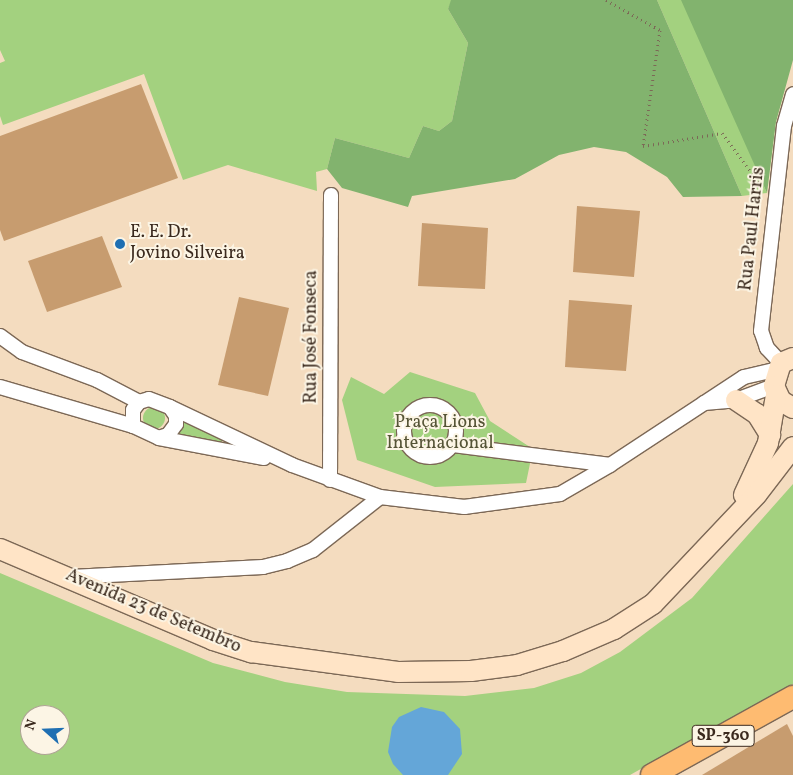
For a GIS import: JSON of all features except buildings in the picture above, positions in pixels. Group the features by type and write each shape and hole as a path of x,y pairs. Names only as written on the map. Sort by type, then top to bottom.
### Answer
{"main road":[{"name":"SP-360","path":"652,775 793,697"}],"street":[{"name":"Rua Paul Harris","path":"780,374 761,331 784,126 793,94"},
{"name":"Rua José Fonseca","path":"330,480 331,195"},
{"path":"0,336 22,352 97,380 139,402"},
{"path":"703,403 736,400 780,374"},
{"path":"133,426 133,410 139,402 149,399 170,407 292,465 330,480 380,497 464,507 500,504 560,494 610,466 744,376 780,374"},
{"path":"780,374 793,408"},
{"path":"735,516 760,464 770,435 780,374"},
{"path":"0,387 133,426 159,438 292,465"},
{"path":"736,400 757,414 770,435"},
{"path":"159,438 168,435 176,424 176,416 170,407"},
{"path":"452,445 610,466"},
{"name":"Avenida 23 de Setembro","path":"0,549 212,640 251,652 398,672 471,672 517,665 563,651 614,629 653,604 757,494 793,447"},
{"path":"68,577 263,568 287,562 312,550 380,497"}],"path":[{"path":"606,0 660,30 643,146 722,133 774,204"}],"green space":[{"path":"0,0 452,0 448,9 468,43 452,121 439,131 423,126 409,158 335,138 327,169 316,172 317,191 228,165 183,180 144,74 3,125 0,116 0,63 5,61 0,50"},
{"path":"451,0 657,0 742,196 683,197 667,177 626,152 594,147 559,155 515,179 412,196 408,207 342,188 327,169 335,138 409,158 423,126 439,131 452,121 468,43 448,9"},
{"path":"657,0 685,0 767,193 742,196"},
{"path":"681,0 793,0 793,60 776,122 767,193"},
{"name":"Praça Lions Internacional","path":"410,372 475,393 490,421 533,449 526,483 435,487 357,460 342,400 351,377 384,394"},
{"path":"150,407 158,407 165,414 165,422 158,429 150,429 143,422 143,414"},
{"path":"183,418 223,439 222,442 177,434"},
{"path":"793,484 793,684 630,775 0,775 0,573 213,663 285,682 347,692 465,696 534,688 581,673 620,652 692,598"}],"water":[{"path":"421,707 444,712 460,729 462,754 448,775 403,775 393,764 388,752 392,727 399,717"}],"place":[{"name":"E. E. Dr. Jovino Silveira","path":"120,244"}]}
